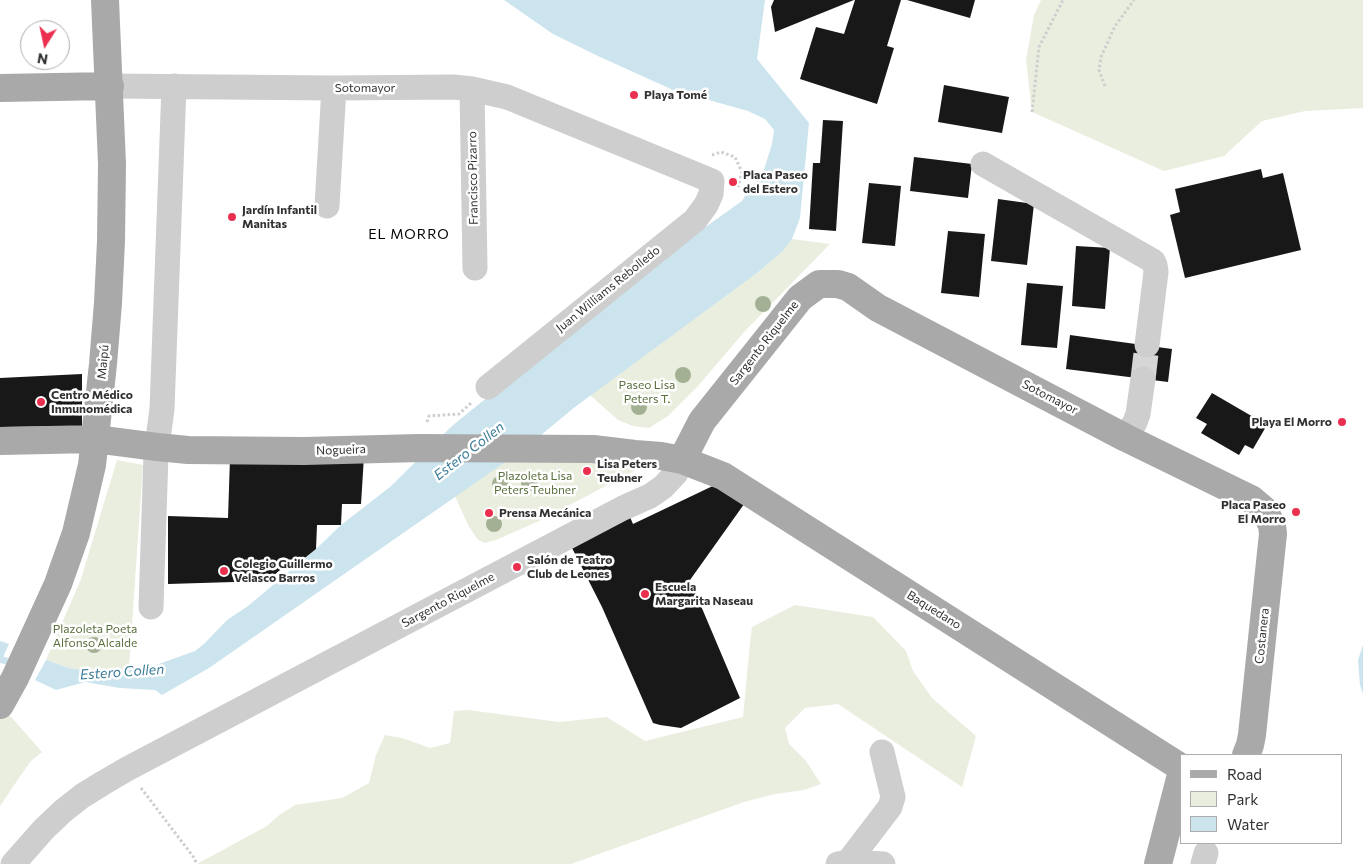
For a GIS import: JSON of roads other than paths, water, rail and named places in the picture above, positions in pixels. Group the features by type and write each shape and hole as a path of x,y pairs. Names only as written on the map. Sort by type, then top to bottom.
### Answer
{"main road":[{"name":"Maipú","path":"0,705 15,678 58,584 76,533 87,490 95,439 108,303 111,241 112,164 105,0"},
{"name":"Sotomayor","path":"0,88 110,86"},
{"name":"Sotomayor","path":"829,283 848,287 878,308 1251,500 1264,510 1268,517"},
{"name":"Sargento Riquelme","path":"682,460 702,421 800,298 819,284 829,283"},
{"name":"Nogueira","path":"0,440 95,439 188,450 304,451 420,448 564,448 593,449 682,460"},
{"name":"Baquedano","path":"682,460 723,476 1180,768"},
{"name":"Costanera","path":"1246,754 1252,735 1272,543 1272,525 1268,517"},
{"path":"1158,864 1180,777"}],"street":[{"name":"Sotomayor","path":"110,86 454,87 472,89 507,97 712,181"},
{"path":"151,607 157,447 162,409 174,86"},
{"path":"327,206 334,88"},
{"name":"Francisco Pizarro","path":"472,89 474,268"},
{"path":"984,164 1153,262 1156,272 1150,318 1138,334 1141,345"},
{"name":"Juan Williams Rebolledo","path":"488,387 695,220 706,205 711,194 712,181"},
{"path":"1116,432 1135,422 1138,414 1137,378"},
{"name":"Sargento Riquelme","path":"13,864 44,829 82,796 127,769 606,517 650,496 663,487 676,472 682,460"},
{"path":"843,863 890,807 893,798 882,752"},
{"path":"843,863 883,864"}],"water":[{"path":"504,0 765,0 757,59 809,123 800,218 792,239 783,251 757,273 575,407 524,449 209,668 162,695 155,690 120,688 85,682 56,690 35,680 46,660 69,668 104,671 156,665 195,651 227,620 248,606 316,549 341,525 390,487 452,426 676,248 742,201 751,187 762,176 772,144 774,130 765,119 748,111 673,90 598,56 553,34"},
{"path":"0,641 9,644 0,664"},
{"path":"1363,645 1363,694 1360,685 1358,660"}],"waterway":[{"name":"Estero Collen","path":"0,659 16,664"}],"tunnel":[{"path":"1143,379 1147,345"}],"place":[{"name":"Playa Tomé","path":"634,95"},
{"name":"Placa Paseo del Estero","path":"733,182"},
{"name":"Jardín Infantil Manitas","path":"232,217"},
{"name":"Centro Médico Inmunomédica","path":"41,402"},
{"name":"Playa El Morro","path":"1342,422"},
{"name":"Lisa Peters Teubner","path":"587,471"},
{"name":"Placa Paseo El Morro","path":"1296,512"},
{"name":"Prensa Mecánica","path":"489,513"},
{"name":"Salón de Teatro Club de Leones","path":"517,567"},
{"name":"Colegio Guillermo Velasco Barros","path":"224,571"},
{"name":"Escuela Margarita Naseau","path":"645,594"}],"district":[{"name":"EL MORRO","path":"409,234"}],"park label":[{"name":"Paseo Lisa Peters T.","path":"647,392"},
{"name":"Plazoleta Lisa Peters Teubner","path":"535,483"},
{"name":"Plazoleta Poeta Alfonso Alcalde","path":"95,636"}]}
